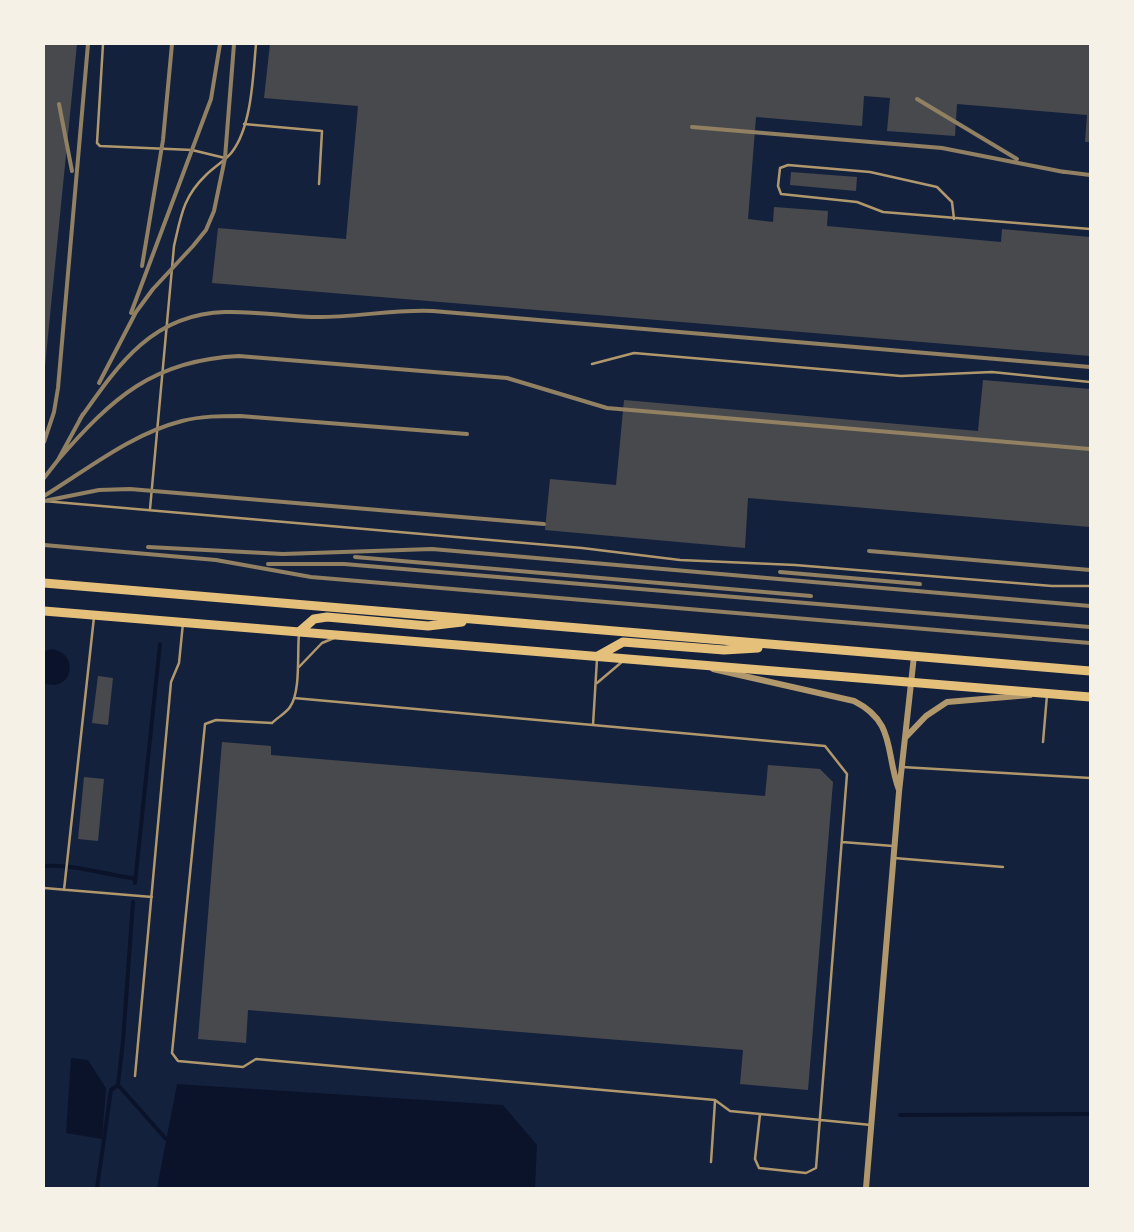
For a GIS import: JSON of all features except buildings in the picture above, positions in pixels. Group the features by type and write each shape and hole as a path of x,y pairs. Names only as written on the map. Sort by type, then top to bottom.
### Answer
{"main road":[{"path":"44,583 1090,671"},
{"path":"44,611 1090,697"},
{"path":"300,632 314,619 327,617 428,626 482,620"},
{"path":"598,656 623,642 724,650 786,646"}],"street":[{"path":"866,1188 899,792 914,656"},
{"path":"690,664 854,701 869,708 880,722 888,737 893,775 899,792"},
{"path":"905,738 926,716 948,702 1047,694"}],"lane":[{"path":"103,44 97,143 100,146 192,150 225,158"},
{"path":"150,510 174,246 183,206 191,190 232,152 244,124 250,100 256,44"},
{"path":"244,124 322,131 319,184"},
{"path":"954,218 952,202 937,187 870,172 788,165 780,168 778,186 781,194 857,202 883,212 954,218 1090,229"},
{"path":"592,364 634,353 901,376 992,372 1090,382"},
{"path":"44,501 582,548 680,560 795,565 1052,586 1090,586"},
{"path":"64,890 94,615"},
{"path":"135,1076 171,682 179,662 183,622"},
{"path":"300,632 296,656 300,667"},
{"path":"340,636 322,643 300,667 290,707 272,723 216,720 205,724 172,1053 178,1061 244,1067 256,1059 715,1100 730,1111 872,1125"},
{"path":"593,725 598,683 598,656"},
{"path":"598,683 625,659"},
{"path":"1043,742 1047,694"},
{"path":"293,698 826,746 848,774 816,1168 806,1173 759,1168 756,1159 760,1114"},
{"path":"902,767 1090,778"},
{"path":"842,842 895,847"},
{"path":"894,858 1003,867"},
{"path":"44,888 152,897"},
{"path":"711,1162 715,1100"}],"water":[{"path":"53,649 62,653 70,666 66,679 53,685 44,683 44,651"},
{"path":"71,1058 88,1060 106,1088 102,1139 66,1133"},
{"path":"177,1084 503,1105 537,1145 535,1188 157,1188"}],"waterway":[{"path":"135,883 160,644"},
{"path":"44,866 77,868 135,880"},
{"path":"133,902 118,1085 166,1139"},
{"path":"97,1188 111,1090 118,1085"},
{"path":"900,1115 1090,1114"}],"railway":[{"path":"44,442 54,412 58,388 88,44"},
{"path":"142,266 163,140 172,44"},
{"path":"131,313 211,99 220,44"},
{"path":"99,383 136,312 153,289 206,230 214,211 225,158 234,44"},
{"path":"917,99 1017,159"},
{"path":"59,104 72,171"},
{"path":"692,127 942,148 1064,172"},
{"path":"1058,171 1090,175"},
{"path":"80,419 123,362 157,332 177,322 199,315 225,312 327,317 403,311 433,311 1090,367"},
{"path":"58,460 97,418 136,386 158,374 182,365 209,359 239,356 507,378 607,408 1090,449"},
{"path":"44,478 58,460 83,414"},
{"path":"44,496 145,434 196,418 240,416 467,434"},
{"path":"44,501 99,490 130,489 544,524"},
{"path":"44,545 216,560 311,577 1090,643"},
{"path":"148,547 283,554 432,549 1090,606"},
{"path":"869,551 1090,570"},
{"path":"355,557 811,596"},
{"path":"268,564 344,564 1090,627"},
{"path":"780,572 920,584"}]}
